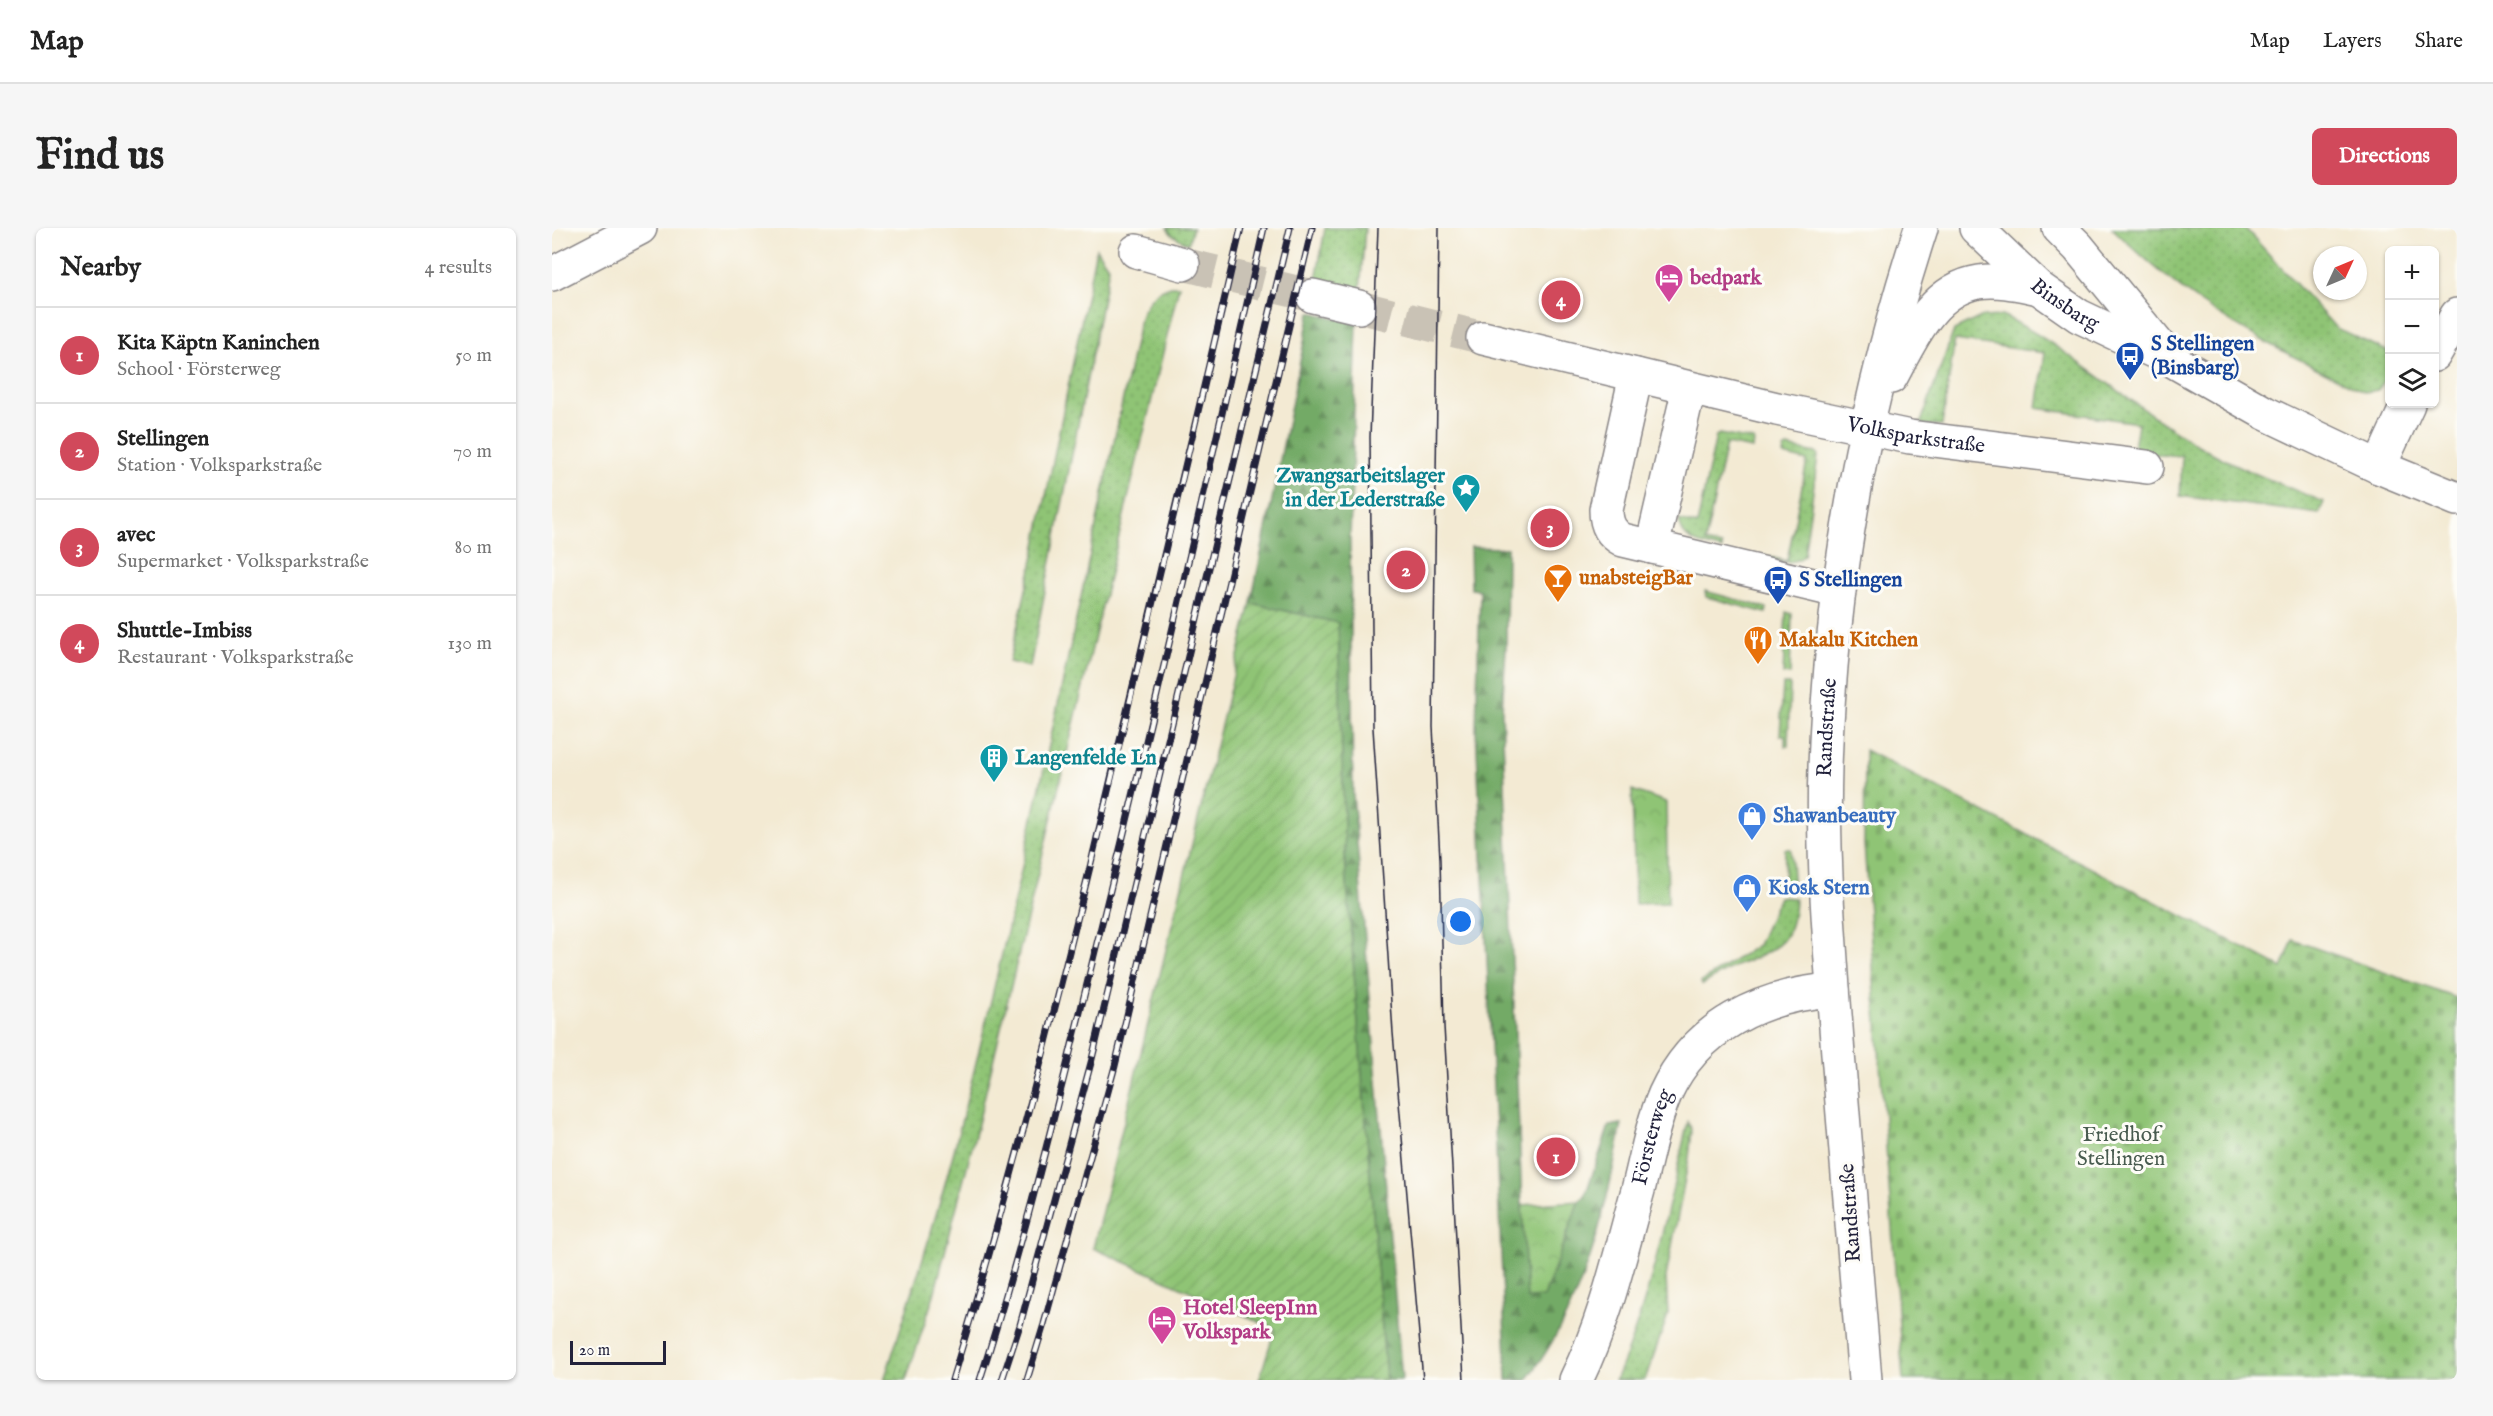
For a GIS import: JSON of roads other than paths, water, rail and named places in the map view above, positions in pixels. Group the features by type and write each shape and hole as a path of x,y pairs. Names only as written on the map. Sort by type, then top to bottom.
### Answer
{"main road":[{"path":"552,274 639,228"},
{"name":"Randstraße","path":"1865,1380 1833,990 1824,838 1825,766 1838,591 1866,426 1892,323 1921,228"},
{"name":"Binsbarg","path":"1976,228 2038,288 2079,316 2170,359 2265,413 2379,466"},
{"name":"Binsbarg","path":"2059,228 2078,247 2170,359"},
{"path":"1136,251 1183,264"},
{"path":"1866,426 1911,339 1934,307 1948,294 1979,282 1997,282 2038,288"},
{"path":"1313,296 1359,307"},
{"path":"2435,354 2457,315"},
{"name":"Volksparkstraße","path":"1483,338 1777,409 1866,426 1910,438 2147,467"},
{"path":"1636,375 1606,517 1610,528 1618,537 1838,591"},
{"path":"1652,547 1689,388"},
{"path":"2406,408 2379,466 2457,499"},
{"name":"Försterweg","path":"1576,1380 1604,1315 1664,1097 1683,1063 1701,1042 1740,1014 1792,994 1833,990"}],"tunnel":[{"path":"1183,264 1313,296"},
{"path":"1359,307 1483,338"}],"tram line":[{"path":"1378,228 1370,437 1373,728 1393,1033 1423,1380"},
{"path":"1439,228 1433,727 1440,859 1444,1026 1464,1380"}],"railway":[{"path":"952,1380 1025,1125 1058,996 1241,228"},
{"path":"980,1380 1029,1213 1122,843 1264,228"},
{"path":"1002,1380 1020,1325 1092,1059 1290,228"},
{"path":"1027,1380 1115,1066 1312,228"}],"place":[{"name":"Shuttle-Imbiss","path":"1561,300"},
{"name":"bedpark","path":"1669,304"},
{"name":"S Stellingen (Binsbarg)","path":"2130,382"},
{"name":"Zwangsarbeitslager in der Lederstraße","path":"1466,514"},
{"name":"avec","path":"1550,528"},
{"name":"Stellingen","path":"1406,570"},
{"name":"unabsteigBar","path":"1558,604"},
{"name":"S Stellingen","path":"1778,606"},
{"name":"Makalu Kitchen","path":"1758,666"},
{"name":"Langenfelde Ln","path":"994,784"},
{"name":"Shawanbeauty","path":"1752,842"},
{"name":"Kiosk Stern","path":"1747,914"},
{"name":"Kita Käptn Kaninchen","path":"1556,1157"},
{"name":"Hotel SleepInn Volkspark","path":"1162,1346"}],"park label":[{"name":"Friedhof Stellingen","path":"2121,1147"}]}
